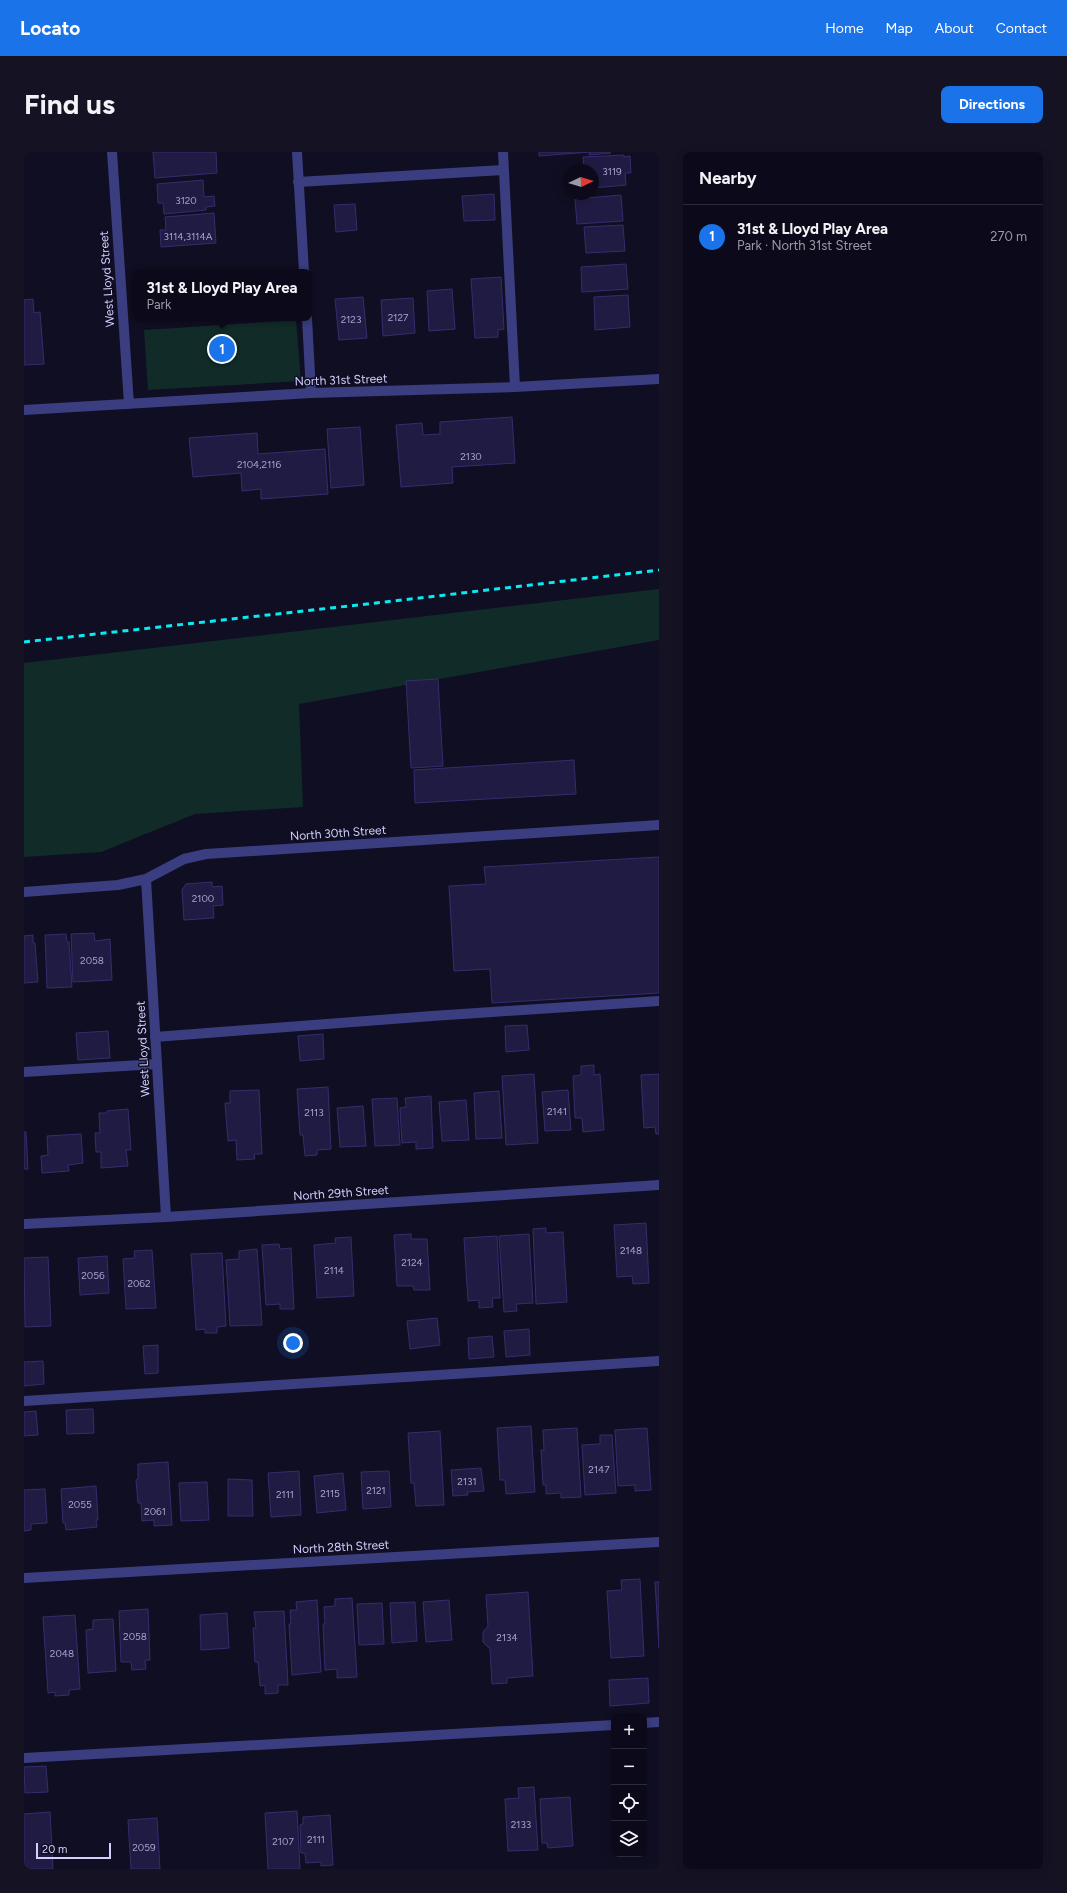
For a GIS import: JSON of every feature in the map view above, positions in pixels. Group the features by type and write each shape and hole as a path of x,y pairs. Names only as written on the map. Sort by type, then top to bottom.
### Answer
{"street":[{"name":"West Lloyd Street","path":"112,152 129,404"},
{"path":"297,152 304,269"},
{"path":"503,152 515,387"},
{"path":"298,182 504,170"},
{"path":"307,321 312,393"},
{"name":"North 31st Street","path":"24,410 312,393 515,387 659,379"},
{"name":"North 30th Street","path":"24,892 118,885 146,879 184,859 206,854 659,825"},
{"name":"West Lloyd Street","path":"146,879 166,1217"},
{"path":"155,1037 432,1016 659,1001"},
{"path":"24,1072 157,1064"},
{"name":"North 29th Street","path":"24,1224 166,1217 659,1185"},
{"path":"24,1401 659,1361"},
{"name":"North 28th Street","path":"24,1578 659,1542"},
{"path":"647,1723 659,1722"},
{"path":"24,1758 611,1725"}],"green space":[{"path":"296,321 301,381 148,390 144,330"},
{"path":"659,589 659,640 299,704 303,807 195,814 101,852 24,857 24,663"}],"building":[{"path":"153,152 216,152 217,173 155,178"},
{"path":"539,152 590,152 539,156"},
{"path":"590,152 610,152 611,153 589,155"},
{"path":"630,156 631,173 625,173 626,185 599,187 599,164 584,164 583,157"},
{"path":"203,180 204,197 214,196 215,206 206,207 206,210 164,214 163,203 158,203 157,184"},
{"path":"494,194 495,220 464,221 462,196"},
{"path":"621,195 623,221 577,224 575,200 599,200 599,197"},
{"path":"355,204 357,230 336,232 334,205"},
{"path":"214,213 216,243 161,247 160,230 166,230 165,217"},
{"path":"623,225 625,251 586,253 584,227"},
{"path":"626,264 628,289 582,292 581,267"},
{"path":"501,277 504,329 498,330 498,337 475,338 471,279"},
{"path":"452,289 455,329 429,331 427,291"},
{"path":"628,295 630,327 595,330 594,297"},
{"path":"363,297 367,338 339,340 335,299"},
{"path":"413,298 415,333 383,336 381,300"},
{"path":"33,299 34,313 40,312 44,364 24,365 24,300"},
{"path":"512,417 515,463 452,467 453,483 401,487 396,425 422,423 423,435 440,434 440,422"},
{"path":"360,427 364,485 331,488 327,429"},
{"path":"257,433 258,454 325,449 328,494 261,499 261,489 242,491 241,473 193,477 189,438"},
{"path":"438,679 443,766 411,768 406,681"},
{"path":"574,760 576,794 415,803 414,770"},
{"path":"659,857 659,993 492,1003 490,969 454,971 449,886 486,884 484,867"},
{"path":"212,882 212,887 222,886 223,905 213,906 214,918 184,920 182,890 186,884"},
{"path":"94,933 95,941 110,939 112,980 73,982 71,934"},
{"path":"66,934 67,942 69,942 72,987 47,988 45,935"},
{"path":"33,935 38,982 24,983 24,936"},
{"path":"527,1025 529,1050 506,1052 505,1026"},
{"path":"108,1031 110,1058 78,1060 76,1033"},
{"path":"323,1034 324,1059 300,1061 298,1036"},
{"path":"594,1065 594,1075 600,1074 604,1130 583,1132 582,1118 575,1118 573,1076 581,1075 581,1066"},
{"path":"534,1074 538,1143 506,1145 502,1076"},
{"path":"659,1074 659,1134 656,1134 655,1127 644,1128 641,1075"},
{"path":"328,1087 331,1149 317,1150 317,1155 305,1156 303,1135 300,1135 297,1089"},
{"path":"259,1090 262,1154 254,1154 255,1159 237,1160 236,1140 228,1141 225,1103 230,1103 230,1091"},
{"path":"568,1090 571,1130 545,1131 542,1092"},
{"path":"499,1091 502,1138 476,1139 474,1093"},
{"path":"431,1096 433,1148 416,1149 416,1142 402,1143 400,1108 406,1107 405,1098"},
{"path":"397,1098 400,1145 375,1146 372,1099"},
{"path":"466,1100 469,1140 442,1141 439,1102"},
{"path":"363,1106 366,1146 340,1147 337,1108"},
{"path":"128,1109 131,1150 126,1150 128,1166 101,1168 101,1152 96,1152 95,1133 100,1133 99,1113"},
{"path":"24,1132 26,1132 28,1169 24,1169"},
{"path":"81,1134 83,1163 68,1165 69,1171 42,1173 41,1156 48,1155 47,1136"},
{"path":"646,1223 649,1283 633,1284 632,1276 617,1277 614,1225"},
{"path":"546,1228 546,1233 563,1232 567,1302 536,1304 533,1229"},
{"path":"411,1234 411,1239 427,1239 430,1290 414,1290 413,1286 397,1286 394,1235"},
{"path":"529,1234 533,1303 516,1304 517,1311 504,1312 499,1236"},
{"path":"497,1236 500,1298 492,1298 493,1307 479,1308 479,1300 468,1301 464,1238"},
{"path":"351,1237 354,1296 317,1298 314,1245 336,1243 335,1238"},
{"path":"279,1244 280,1249 291,1248 294,1309 280,1309 280,1304 266,1305 262,1245"},
{"path":"257,1249 262,1325 230,1326 226,1260 239,1259 239,1251"},
{"path":"152,1250 156,1308 126,1309 123,1259 135,1258 134,1251"},
{"path":"222,1253 226,1326 217,1327 217,1333 205,1333 205,1329 196,1330 191,1254"},
{"path":"107,1256 109,1293 80,1295 78,1258"},
{"path":"48,1257 51,1326 25,1327 24,1258"},
{"path":"437,1318 440,1345 410,1349 407,1321"},
{"path":"529,1329 530,1355 506,1357 504,1331"},
{"path":"492,1336 494,1357 469,1359 468,1338"},
{"path":"158,1345 158,1373 145,1374 143,1346"},
{"path":"43,1361 44,1384 24,1386 24,1362"},
{"path":"93,1409 94,1433 67,1434 66,1410"},
{"path":"36,1411 38,1435 24,1436 24,1412"},
{"path":"531,1426 535,1492 506,1494 505,1480 500,1480 497,1428"},
{"path":"577,1428 581,1497 561,1498 561,1493 546,1494 546,1485 543,1485 541,1450 544,1450 543,1430"},
{"path":"647,1428 651,1490 635,1491 635,1485 618,1486 615,1430"},
{"path":"440,1431 444,1505 416,1506 414,1483 411,1483 408,1433"},
{"path":"600,1435 612,1435 616,1493 585,1495 582,1445 600,1444"},
{"path":"168,1462 172,1525 154,1526 154,1520 142,1521 141,1503 138,1503 136,1480 138,1479 138,1464"},
{"path":"481,1468 484,1491 467,1492 468,1495 453,1496 451,1470"},
{"path":"299,1471 301,1515 271,1517 268,1473"},
{"path":"389,1471 391,1507 363,1509 361,1472"},
{"path":"343,1473 346,1510 317,1513 314,1476"},
{"path":"228,1479 252,1480 253,1516 228,1516"},
{"path":"207,1482 209,1520 181,1521 179,1483"},
{"path":"96,1486 97,1527 66,1530 65,1523 63,1523 61,1489"},
{"path":"45,1489 47,1523 31,1524 31,1530 24,1531 24,1490"},
{"path":"640,1579 644,1656 611,1658 607,1591 622,1590 621,1580"},
{"path":"655,1582 659,1582 659,1648"},
{"path":"528,1592 533,1676 507,1678 507,1683 492,1684 490,1649 483,1642 483,1632 488,1626 486,1595"},
{"path":"352,1598 357,1677 337,1678 337,1669 325,1670 323,1624 325,1624 324,1607 335,1606 335,1599"},
{"path":"317,1600 321,1672 292,1675 289,1624 291,1624 290,1610 297,1610 296,1602"},
{"path":"449,1600 452,1640 426,1642 423,1602"},
{"path":"415,1602 417,1641 392,1643 390,1603"},
{"path":"382,1603 384,1644 359,1645 357,1604"},
{"path":"148,1609 150,1660 145,1660 146,1669 132,1670 131,1662 121,1662 119,1611"},
{"path":"284,1611 288,1685 278,1685 278,1693 265,1694 265,1685 260,1686 258,1662 255,1662 253,1628 256,1628 254,1612"},
{"path":"227,1613 229,1648 201,1650 200,1615"},
{"path":"75,1615 80,1689 69,1690 69,1695 55,1696 55,1692 48,1693 43,1617"},
{"path":"113,1619 116,1671 88,1673 86,1630 93,1629 93,1620"},
{"path":"648,1678 649,1703 610,1706 609,1680"},
{"path":"46,1766 48,1792 25,1793 24,1767"},
{"path":"534,1787 538,1850 508,1851 505,1799 519,1798 518,1788"},
{"path":"570,1797 573,1846 548,1848 547,1843 542,1843 540,1799"},
{"path":"297,1811 300,1869 268,1869 265,1813"},
{"path":"50,1812 53,1869 26,1869 26,1865 24,1865 24,1814"},
{"path":"330,1815 333,1865 321,1866 321,1862 306,1863 305,1853 301,1853 300,1825 303,1824 303,1817"},
{"path":"157,1818 160,1869 131,1869 128,1820"}],"railway":[{"path":"24,642 659,570"}],"place":[{"name":"31st & Lloyd Play Area","path":"222,349"}]}
